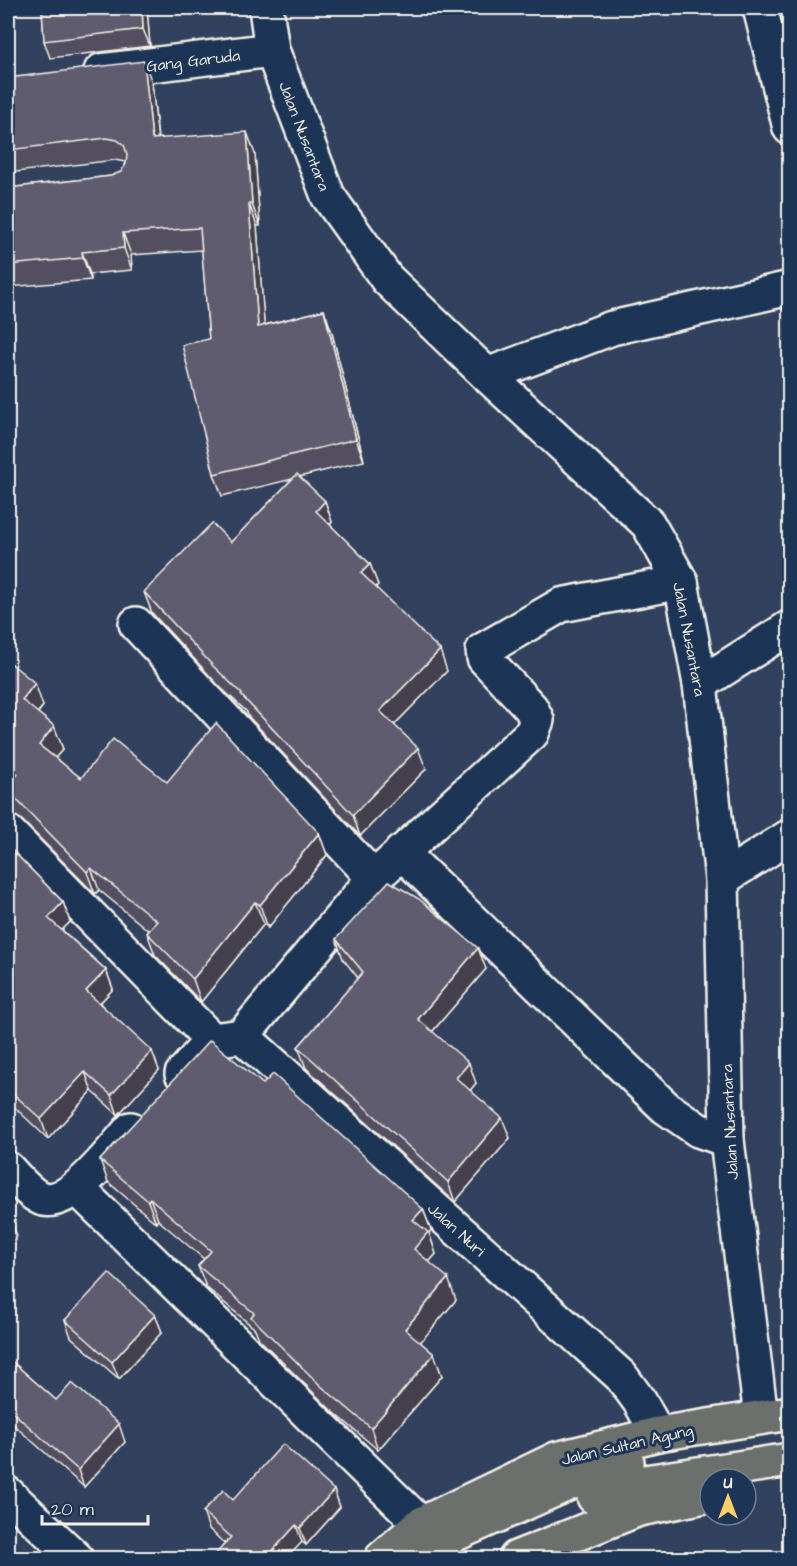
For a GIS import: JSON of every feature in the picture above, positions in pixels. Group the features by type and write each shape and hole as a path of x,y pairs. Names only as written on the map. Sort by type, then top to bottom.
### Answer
{"main road":[{"name":"Jalan Sultan Agung","path":"382,1558 422,1524 556,1459 658,1434 780,1420"},
{"path":"410,1558 440,1541 597,1471 780,1420"},
{"path":"456,1558 603,1493 638,1483 789,1460"},
{"path":"758,1485 789,1479"},
{"path":"516,1558 639,1509 698,1497"}],"street":[{"name":"Jalan Nusantara","path":"267,8 272,50 328,196 387,279 648,524 681,582 700,684 722,879 727,1140 780,1420"},
{"path":"760,8 789,128"},
{"name":"Gang Garuda","path":"76,74 272,50"},
{"path":"487,375 612,328 789,288"},
{"path":"8,1169 21,1183 42,1199 57,1199 77,1188 157,1101 227,1038 374,878 532,733 537,720 531,708 484,658 483,650 561,605 681,582"},
{"path":"136,624 374,878"},
{"path":"700,684 789,627"},
{"name":"Jalan Nuri","path":"8,832 227,1038 621,1376 640,1402 658,1434"},
{"path":"722,879 789,836"},
{"path":"401,852 665,1107 698,1130 727,1140"},
{"path":"77,1188 422,1524"},
{"path":"8,1494 76,1558"}],"building":[{"path":"42,8 142,8 143,29 44,41"},
{"path":"144,61 152,139 247,132 252,204 249,204 258,327 324,310 356,439 214,474 182,345 209,339 200,228 123,233 124,248 82,252 83,258 8,265 8,188 111,176 121,172 126,164 127,154 124,145 117,140 107,138 8,150 8,78"},
{"path":"297,474 325,501 316,511 370,564 361,573 440,650 380,711 418,748 353,815 144,592 212,523 231,542"},
{"path":"8,661 35,683 22,700 54,726 39,745 81,778 113,739 167,782 216,723 319,833 260,905 255,902 193,979 147,933 157,921 91,868 87,872 13,796 8,794 8,786 18,774 8,766"},
{"path":"8,846 63,902 48,918 106,970 86,991 152,1051 111,1095 85,1072 41,1119 8,1089"},
{"path":"389,881 419,899 478,948 418,1019 469,1063 456,1078 502,1118 448,1182 298,1047 363,972 336,939"},
{"path":"210,1040 263,1084 273,1074 423,1209 413,1220 428,1232 414,1249 448,1278 405,1329 434,1354 371,1428 321,1386 251,1317 254,1313 198,1266 211,1251 150,1198 148,1201 100,1160"},
{"path":"109,1273 155,1315 112,1362 65,1320"},
{"path":"8,1358 56,1400 72,1383 119,1424 78,1470 8,1408"},
{"path":"283,1444 334,1490 300,1528 296,1525 266,1558 212,1558 231,1537 203,1512 223,1490 233,1500"}]}
